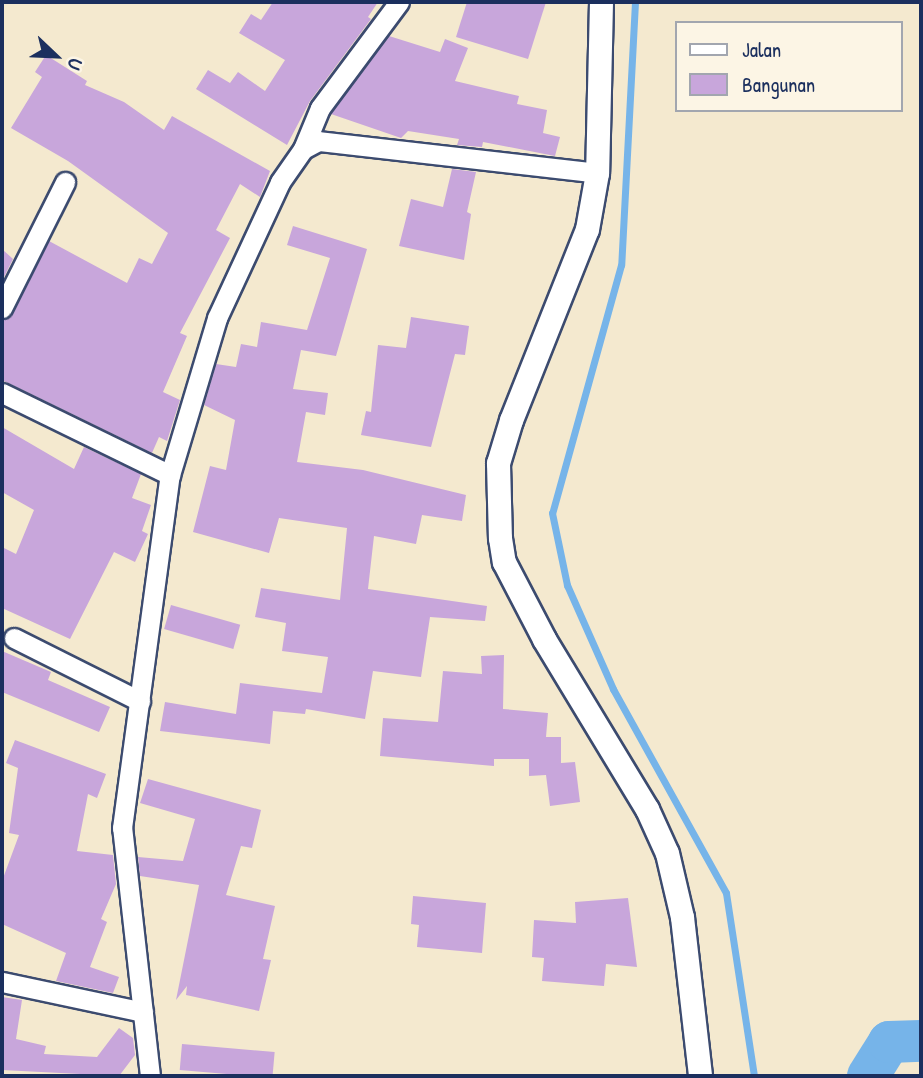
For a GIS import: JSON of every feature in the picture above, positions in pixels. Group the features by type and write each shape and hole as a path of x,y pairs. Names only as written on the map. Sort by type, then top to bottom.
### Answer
{"street":[{"path":"150,1076 122,828 170,475 217,318 280,182 303,149 320,108 400,2"},
{"path":"601,2 597,173 576,264 511,420 498,463 500,538 504,562 544,639 647,808 667,853 682,918 701,1076"},
{"path":"303,149 318,141 597,173"},
{"path":"2,308 65,182"},
{"path":"2,393 170,475"},
{"path":"14,638 140,701"},
{"path":"2,982 143,1012"}],"building":[{"path":"273,2 378,2 368,17 371,19 310,101 287,145 196,89 208,70 230,83 238,72 265,91 285,60 239,33 251,14 261,20"},
{"path":"467,2 546,2 528,59 456,37"},
{"path":"389,36 440,52 445,39 468,48 455,81 519,96 517,104 547,110 543,133 560,137 555,156 483,142 482,147 457,145 459,139 408,131 401,138 331,114"},
{"path":"46,55 87,81 85,85 124,102 164,130 172,116 270,171 260,197 240,184 216,230 230,238 180,333 187,336 163,392 180,400 167,441 159,437 152,453 2,380 2,320 13,313 49,241 127,283 139,258 152,264 168,233 68,161 11,128 42,77 35,72"},
{"path":"452,169 476,172 467,212 471,214 464,260 399,246 411,199 443,207"},
{"path":"293,226 367,249 336,356 301,350 293,389 328,393 325,415 306,412 297,462 363,470 466,495 462,521 422,515 416,544 374,536 368,589 487,606 485,621 430,617 421,677 373,671 365,719 306,709 305,714 273,711 270,744 160,731 165,702 236,714 240,683 322,693 328,657 282,651 286,623 255,617 261,588 340,600 347,528 279,518 269,553 193,532 210,466 226,470 235,420 204,405 216,364 236,367 241,344 257,347 261,322 307,330 330,258 287,245"},
{"path":"2,249 13,259 2,281"},
{"path":"411,317 469,326 465,355 455,354 431,447 361,435 366,411 371,412 378,345 406,348"},
{"path":"2,427 74,469 84,447 141,474 132,498 151,505 142,531 148,534 135,562 114,552 70,639 2,608 2,547 16,554 34,510 2,492"},
{"path":"171,605 240,625 233,649 164,629"},
{"path":"2,651 51,672 48,680 110,707 99,732 2,692"},
{"path":"504,655 503,709 548,713 546,737 561,737 561,763 575,762 580,802 550,806 546,775 529,776 529,759 494,759 494,766 380,756 383,718 438,722 443,671 482,674 481,656"},
{"path":"15,740 106,774 97,798 88,794 77,851 113,855 116,884 101,919 107,922 90,967 119,977 113,993 56,981 66,953 2,924 2,881 19,835 9,833 18,768 6,763"},
{"path":"148,779 261,810 252,848 241,846 226,895 275,906 263,959 271,960 259,1011 186,995 187,986 176,1000 199,885 140,876 138,857 183,861 195,819 140,803"},
{"path":"413,896 486,903 482,953 417,947 419,925 411,924"},
{"path":"628,898 637,967 606,964 604,986 542,981 544,958 532,957 534,920 576,923 575,902"},
{"path":"2,997 22,1000 16,1039 46,1046 44,1054 97,1057 119,1028 133,1038 135,1055 119,1076 2,1070"},
{"path":"182,1044 275,1052 273,1076 180,1070"}],"waterway":[{"path":"635,2 621,265 552,513 567,585 613,689 726,893 754,1076"},
{"path":"868,1076 889,1042 921,1041"}]}
